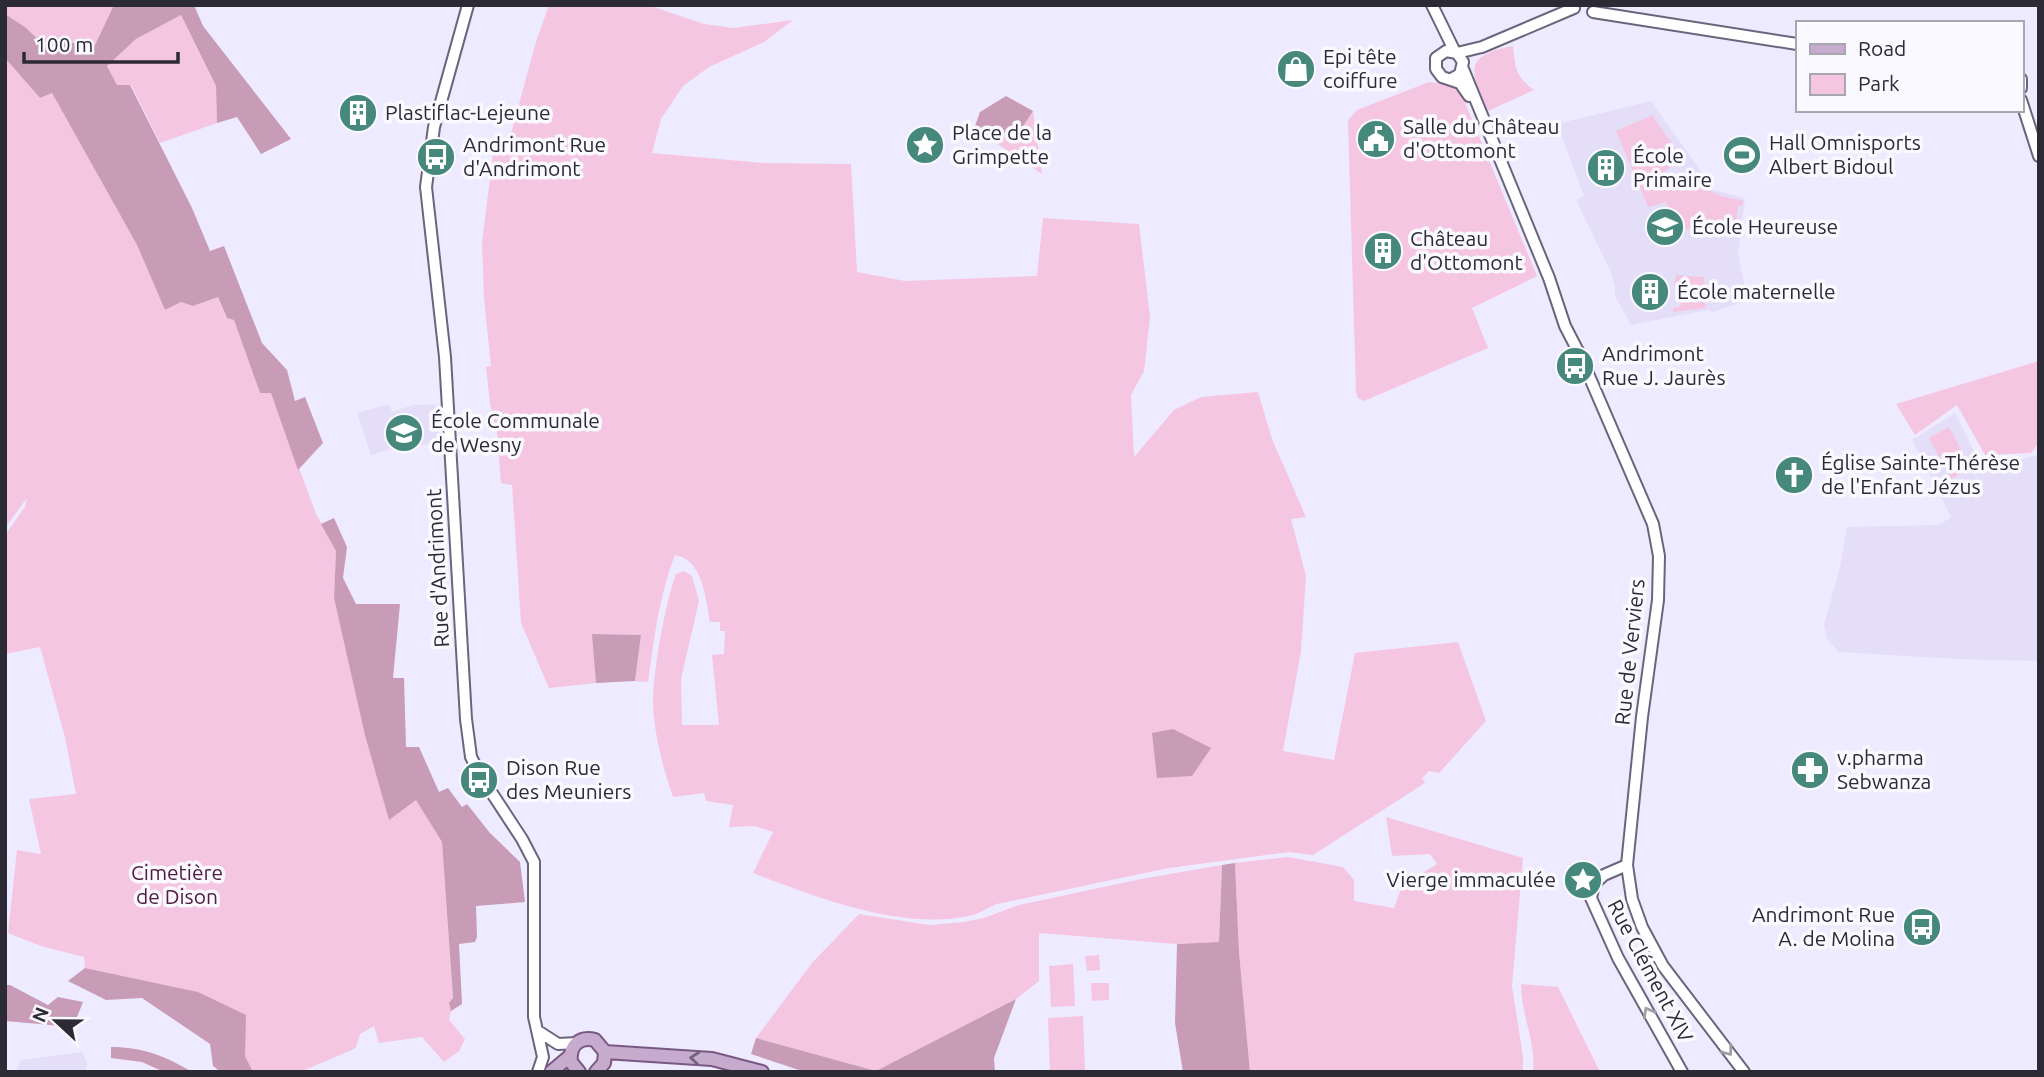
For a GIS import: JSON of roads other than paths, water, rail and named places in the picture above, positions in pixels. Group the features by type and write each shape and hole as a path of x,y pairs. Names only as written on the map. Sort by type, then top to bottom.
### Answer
{"main road":[{"path":"551,1072 570,1056 577,1042 586,1039 596,1040 605,1052 604,1063 596,1072"},
{"path":"605,1052 712,1059 762,1072"},
{"path":"570,1056 578,1072"}],"street":[{"name":"Rue d'Andrimont","path":"468,5 434,127 426,187 445,357 466,719 471,757 534,862 534,1017 543,1057 538,1072"},
{"path":"1477,49 1456,77 1442,77 1436,69 1436,58 1442,52 1477,49 1573,7 1576,12 1585,16 1595,9 1796,44"},
{"path":"1434,10 1461,57 1463,68"},
{"path":"1434,10 1442,52"},
{"name":"Rue de Verviers","path":"1463,68 1549,278 1565,326 1653,524 1658,556 1658,600 1642,717 1627,865 1632,900 1642,927 1663,966 1744,1072"},
{"name":"Rue de Verviers","path":"1451,79 1460,83 1479,110"},
{"path":"2023,106 2039,156"},
{"name":"Rue Clément XIV","path":"1627,865 1604,875 1594,884 1591,898 1618,958 1682,1072"},
{"path":"538,1031 558,1044 577,1042"}],"place":[{"name":"Epi tête coiffure","path":"1296,69"},
{"name":"Plastiflac-Lejeune","path":"358,113"},
{"name":"Salle du Château d'Ottomont","path":"1376,139"},
{"name":"Place de la Grimpette","path":"925,145"},
{"name":"Hall Omnisports Albert Bidoul","path":"1742,155"},
{"name":"Andrimont Rue d'Andrimont","path":"436,157"},
{"name":"École Primaire","path":"1606,168"},
{"name":"École Heureuse","path":"1665,227"},
{"name":"Château d'Ottomont","path":"1383,251"},
{"name":"École maternelle","path":"1650,292"},
{"name":"Andrimont Rue J. Jaurès","path":"1575,366"},
{"name":"École Communale de Wesny","path":"404,433"},
{"name":"Église Sainte-Thérèse de l'Enfant Jézus","path":"1794,475"},
{"name":"v.pharma Sebwanza","path":"1810,770"},
{"name":"Dison Rue des Meuniers","path":"479,780"},
{"name":"Vierge immaculée","path":"1583,880"},
{"name":"Andrimont Rue A. de Molina","path":"1922,927"}],"park label":[{"name":"Cimetière de Dison","path":"177,885"}]}
